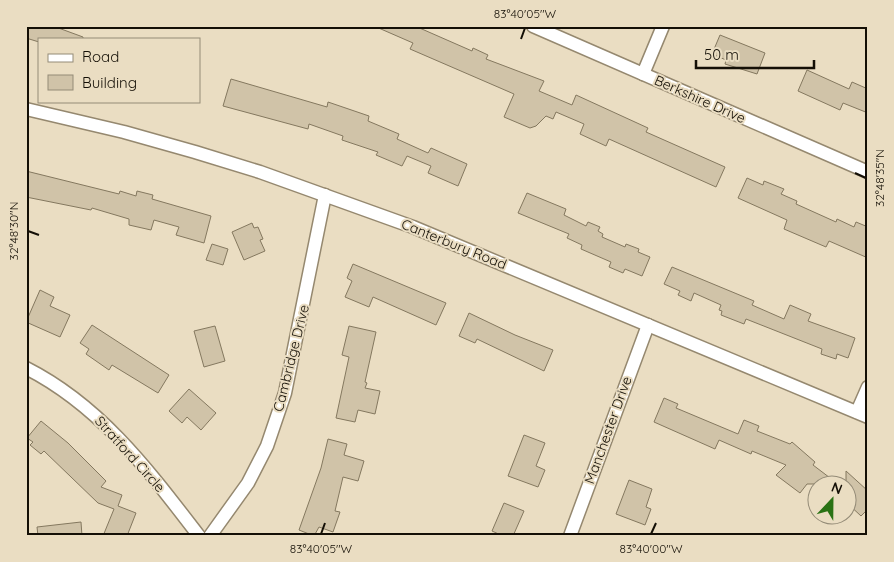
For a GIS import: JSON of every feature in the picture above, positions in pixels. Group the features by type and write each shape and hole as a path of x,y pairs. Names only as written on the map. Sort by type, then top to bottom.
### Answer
{"street":[{"name":"Berkshire Drive","path":"533,26 868,172"},
{"path":"643,74 663,26"},
{"name":"Canterbury Road","path":"26,109 124,132 195,152 326,195 413,227 862,415"},
{"name":"Cambridge Drive","path":"210,536 248,483 267,446 285,393 326,195"},
{"name":"Manchester Drive","path":"570,536 648,325"},
{"name":"Stratford Circle","path":"26,368 52,381 110,428 143,465 199,536"},
{"path":"862,415 868,387"}],"building":[{"path":"26,26 53,26 83,37 38,38 38,42 26,38"},
{"path":"374,26 415,26 472,51 473,48 488,55 486,59 544,81 539,91 572,105 576,95 648,128 646,132 725,167 716,187 609,139 606,146 580,134 584,124 556,112 553,119 546,116 536,126 530,128 504,117 514,94 410,49 413,43"},
{"path":"720,35 765,53 757,74 725,64 726,60 712,54"},
{"path":"807,70 849,89 852,82 868,89 868,113 843,103 840,110 798,91"},
{"path":"231,79 327,107 328,102 369,116 368,121 399,134 397,139 428,153 431,148 467,164 458,186 428,173 431,166 407,156 402,166 376,155 378,152 342,140 343,136 309,124 308,129 223,106"},
{"path":"26,171 119,194 120,191 136,196 137,191 153,195 152,199 211,216 204,243 176,235 179,227 154,220 151,230 129,225 129,219 92,208 91,210 26,197"},
{"path":"747,178 763,185 764,181 784,189 781,194 797,201 796,204 836,222 837,219 854,227 856,222 868,227 868,258 829,241 826,247 784,229 787,220 738,198"},
{"path":"527,193 566,209 564,215 586,226 588,222 600,227 598,231 603,234 602,237 625,247 626,244 639,249 638,252 650,257 642,276 625,269 623,273 609,267 611,262 581,249 582,245 567,238 569,234 518,213"},
{"path":"252,223 254,228 258,227 263,239 260,240 265,251 244,260 232,232"},
{"path":"212,244 228,249 223,265 206,260"},
{"path":"353,264 446,303 436,325 373,297 369,307 345,297 352,281 347,278"},
{"path":"672,267 754,301 752,305 784,319 790,305 811,314 808,321 855,338 848,358 837,354 836,359 821,354 822,349 746,319 744,324 721,315 722,311 719,310 721,305 694,293 691,301 678,295 680,291 664,284"},
{"path":"40,290 54,297 50,306 70,315 60,337 26,322"},
{"path":"469,313 515,335 553,350 544,371 477,339 475,343 459,336"},
{"path":"92,325 169,375 158,393 112,365 109,370 86,354 89,349 80,343"},
{"path":"215,326 225,361 204,367 194,331"},
{"path":"349,326 376,332 365,388 380,391 375,414 358,410 355,422 336,418 349,357 342,355"},
{"path":"189,389 216,413 201,430 187,417 182,423 169,411"},
{"path":"664,398 678,404 676,408 738,434 744,420 759,426 757,431 790,444 792,442 815,462 813,465 825,474 806,474 806,485 800,493 776,475 786,465 752,451 751,454 719,440 715,449 654,422"},
{"path":"41,421 68,443 106,481 101,487 122,495 118,506 136,513 127,536 103,536 114,509 98,503 44,451 41,454 30,445 33,442 27,438"},
{"path":"524,435 545,443 536,466 545,470 538,487 508,476"},
{"path":"328,439 347,444 344,455 364,461 358,481 343,477 335,511 340,512 333,532 319,527 314,536 299,530 321,468"},
{"path":"629,480 652,489 646,507 651,509 645,525 616,514"},
{"path":"856,480 868,491 868,509 861,516 856,511"},
{"path":"504,503 524,511 513,536 503,536 492,531"},
{"path":"81,522 82,536 38,536 37,527"}]}
